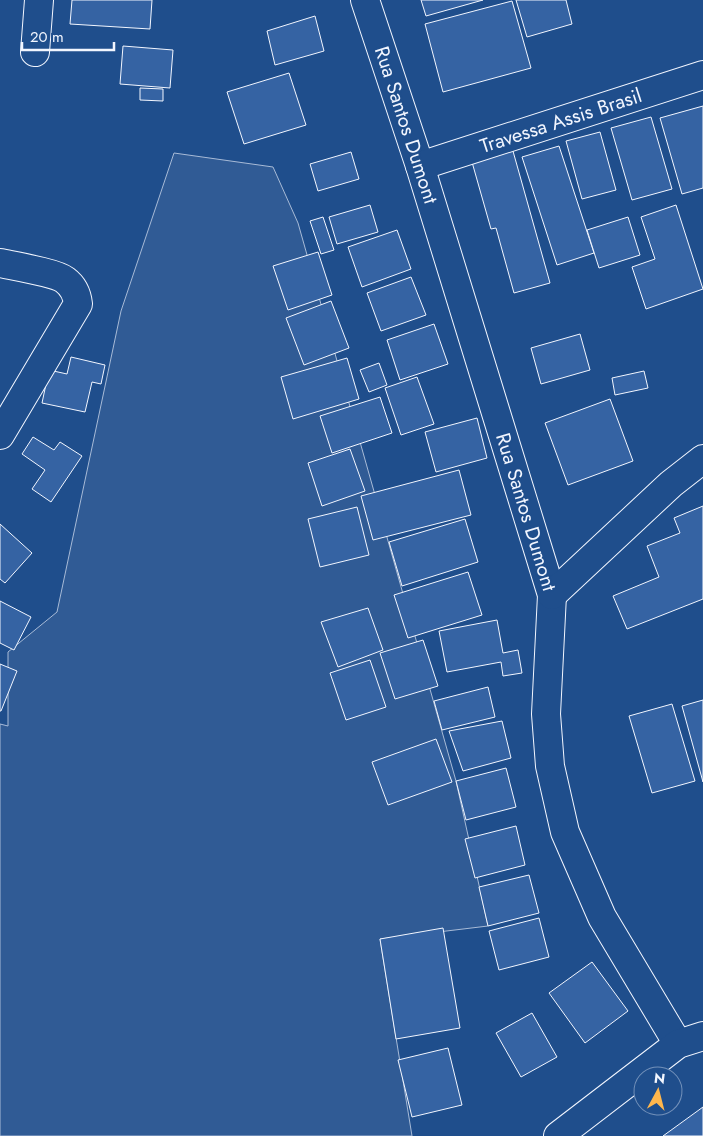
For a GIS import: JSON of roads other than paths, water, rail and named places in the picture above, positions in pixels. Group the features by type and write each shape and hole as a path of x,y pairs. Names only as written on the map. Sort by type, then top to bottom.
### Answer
{"street":[{"path":"35,52 39,0"},
{"name":"Rua Santos Dumont","path":"365,0 420,166 552,595 546,714 550,766 565,832 602,917 690,1040"},
{"name":"Travessa Assis Brasil","path":"420,166 703,75"},
{"path":"0,263 64,279 73,288 78,304 0,435"},
{"path":"552,595 671,484 703,459"},
{"path":"558,1136 690,1040"}]}
